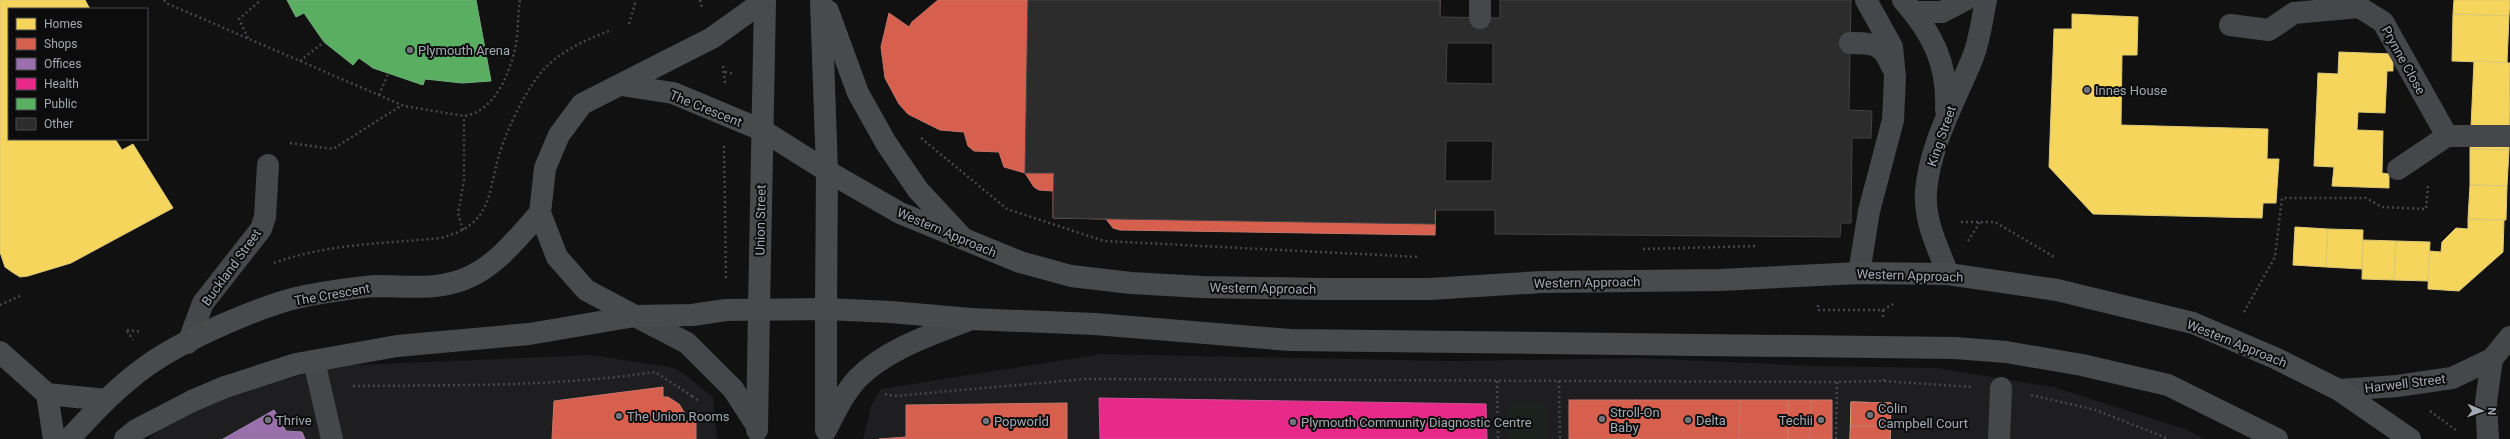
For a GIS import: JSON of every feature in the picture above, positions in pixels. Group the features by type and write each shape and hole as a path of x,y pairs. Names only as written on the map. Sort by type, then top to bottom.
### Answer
{"main road":[{"path":"635,316 586,290 557,257 540,213 545,168 559,135 582,104 621,86 712,38 765,0"},
{"name":"Union Street","path":"759,309 765,0"},
{"path":"821,0 826,171 826,309"},
{"path":"826,0 858,93 886,143 918,190 966,241"},
{"name":"The Crescent","path":"621,86 673,93 762,130"},
{"name":"Western Approach","path":"762,130 826,171 900,213 1020,262 1070,276 1131,283 1202,287 1430,288 1542,282 1728,279 1859,273 1948,274 2057,290 2193,323 2275,358 2339,390 2410,439"},
{"name":"The Crescent","path":"69,439 106,400 148,365 188,343 256,311 304,296 375,286 439,287 470,277 504,254 540,213"},
{"path":"125,439 136,430 192,401 225,387 314,361 396,346 529,334 635,316 692,315 759,309 826,309 971,319 1095,324 1290,340 1882,346 1955,348 2006,352 2082,365 2168,386 2277,439"},
{"path":"0,352 47,394 106,400"},
{"path":"0,352 0,363"},
{"path":"47,394 54,439"}],"street":[{"path":"1859,273 1869,211 1893,120 1895,77 1892,47 1866,0"},
{"path":"1908,6 1942,12 1965,0"},
{"name":"King Street","path":"1948,274 1928,224 1925,193 1928,173 1945,121 1976,48 1986,0"},
{"path":"1908,6 1937,49 1947,85 1945,121"},
{"name":"Prynne Close","path":"2230,25 2269,30 2294,12 2359,7 2383,22 2446,136"},
{"path":"1850,43 1872,43 1886,52 1895,77"},
{"path":"2398,168 2429,149 2446,136 2510,136"},
{"name":"Buckland Street","path":"188,343 203,303 261,229 265,217 268,165"},
{"name":"Union Street","path":"757,433 759,309"},
{"path":"826,309 826,434"},
{"path":"635,316 687,343 733,389 757,433"},
{"path":"826,434 840,402 858,379 873,366 911,344 971,319"},
{"name":"Harwell Street","path":"2339,390 2397,386 2452,378 2492,359 2510,337"},
{"path":"2488,439 2486,402 2492,359"},
{"path":"314,361 332,439"},
{"path":"1999,439 2001,388"}],"path":[{"path":"164,0 166,3 402,105 464,116 473,115 487,104 503,86 515,48 520,0"},
{"path":"248,39 239,19 261,0"},
{"path":"629,24 636,0"},
{"path":"700,0 702,10"},
{"path":"267,266 300,254 340,246 441,238 462,230 471,224 490,199 499,156 508,131 529,89 547,66 585,40 612,30"},
{"path":"300,61 324,42"},
{"path":"378,94 388,74"},
{"path":"286,142 333,149 402,105"},
{"path":"462,230 458,214 464,180 464,116"},
{"path":"917,135 1007,209 1104,241 1420,257"},
{"path":"2242,316 2275,257 2282,198 2366,198 2382,207 2426,209 2429,149"},
{"path":"1638,249 1764,246"},
{"path":"0,305 22,295"},
{"path":"127,330 146,332"},
{"path":"320,387 527,384 618,377 655,372 692,396 720,375"},
{"path":"1497,381 1498,439"},
{"path":"1559,381 1560,439"},
{"path":"1884,381 2001,388 2096,410 2160,437 2169,439"},
{"path":"1836,439 1837,382"}],"shaded area":[{"path":"1102,354 1453,361 1643,358 1818,366 1937,368 2053,387 2185,429 2204,439 863,439 871,406 881,389"},
{"path":"591,355 676,368 713,397 717,439 149,439 184,409 332,366"},
{"path":"1508,404 1546,404 1546,439 1509,439"}],"building: Homes":[{"path":"0,0 85,0 89,8 8,8 8,140 116,140 122,150 133,144 173,208 71,263 28,276 20,277 5,267 0,252"},
{"path":"2454,0 2510,0 2509,16 2453,14"},
{"name":"Innes House","path":"2072,14 2138,17 2137,55 2122,55 2121,125 2268,129 2267,159 2279,159 2276,203 2263,203 2262,218 2093,214 2049,167 2054,29 2072,29"},
{"path":"2453,14 2509,16 2507,63 2452,61"},
{"path":"2339,52 2393,54 2393,71 2387,71 2385,113 2358,112 2357,130 2383,131 2382,173 2389,174 2389,188 2332,186 2334,167 2314,166 2318,73 2338,74"},
{"path":"2474,61 2510,63 2509,150 2470,149"},
{"path":"2470,149 2509,150 2507,186 2470,185"},
{"path":"2470,185 2507,186 2506,220 2468,219"},
{"path":"2468,219 2504,220 2503,252 2459,291 2428,289 2429,251 2441,252 2442,242 2456,228 2468,229"},
{"path":"2295,227 2328,229 2326,267 2293,265"},
{"path":"2328,229 2363,230 2362,269 2326,267"},
{"path":"2363,240 2396,241 2394,280 2362,279"},
{"path":"2396,241 2430,242 2428,281 2394,280"},
{"name":"Colin Campbell Court","path":"1851,402 1891,403 1890,439 1850,439"}],"building: Shops":[{"path":"938,0 1440,0 1435,235 1120,230 1113,228 1106,219 1053,218 1053,191 1039,190 1034,187 1025,173 1004,167 999,152 974,151 968,146 964,132 940,130 908,114 899,104 885,78 881,47 889,13 909,27 912,22"},
{"name":"The Union Rooms","path":"663,387 663,397 668,397 679,404 684,412 686,421 696,421 696,439 552,439 554,401"},
{"name":"Stroll-On Baby","path":"1569,400 1636,400 1636,439 1569,439"},
{"name":"Delta","path":"1636,400 1740,400 1739,439 1636,439"},
{"path":"1740,400 1788,400 1788,439 1739,439"},
{"path":"1788,400 1811,400 1810,439 1788,439"},
{"name":"Techii","path":"1811,400 1832,400 1832,439 1810,439"},
{"name":"Colin Campbell Court","path":"1851,402 1891,403 1890,426 1851,426"},
{"name":"Popworld","path":"1067,403 1067,439 879,439 906,437 906,405"},
{"path":"1851,426 1890,426 1890,439 1850,439"}],"building: Offices":[{"name":"Thrive","path":"274,410 286,431 302,432 305,439 223,439"}],"building: Health":[{"name":"Plymouth Community Diagnostic Centre","path":"1099,398 1486,404 1487,439 1100,439"}],"building: Public":[{"name":"Plymouth Arena","path":"287,0 476,0 491,81 462,83 425,79 423,85 373,68 359,58 353,65 324,42 304,13 296,17"}],"building: Other":[{"path":"1028,0 1440,0 1440,17 1500,18 1500,0 1851,0 1849,110 1872,111 1871,138 1852,138 1851,223 1841,223 1840,237 1495,234 1495,210 1435,210 1435,224 1053,218 1054,173 1025,173","holes":["1447,43 1493,43 1493,84 1446,83","1446,141 1493,141 1492,181 1445,181"]}],"place":[{"name":"Plymouth Arena","path":"410,50"},
{"name":"Innes House","path":"2087,90"},
{"name":"Colin Campbell Court","path":"1870,415"},
{"name":"The Union Rooms","path":"619,416"},
{"name":"Stroll-On Baby","path":"1602,419"},
{"name":"Thrive","path":"268,420"},
{"name":"Delta","path":"1688,420"},
{"name":"Techii","path":"1821,420"},
{"name":"Popworld","path":"986,421"},
{"name":"Plymouth Community Diagnostic Centre","path":"1293,422"}]}
